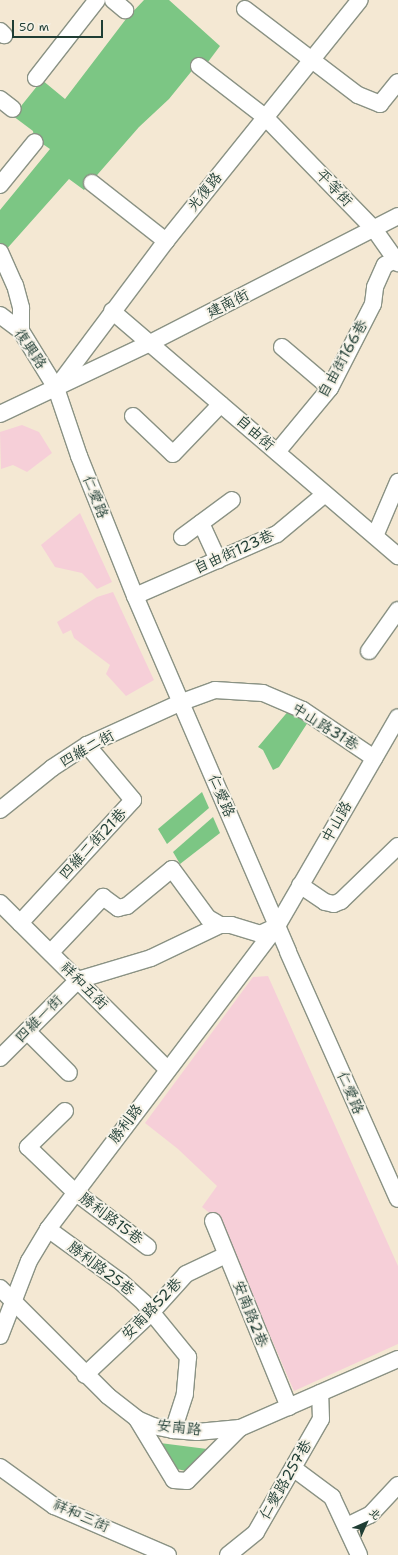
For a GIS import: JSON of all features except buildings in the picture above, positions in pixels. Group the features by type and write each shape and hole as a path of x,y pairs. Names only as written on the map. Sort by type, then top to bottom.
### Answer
{"street":[{"path":"36,78 97,0"},
{"name":"光復路","path":"56,388 112,311 166,241 360,0"},
{"path":"245,9 358,95 380,104 398,82"},
{"name":"平等街","path":"199,66 265,117 374,229 397,262"},
{"path":"0,99 13,109"},
{"path":"0,185 35,142"},
{"path":"92,183 166,241"},
{"name":"建南街","path":"0,414 150,343 398,216"},
{"path":"0,252 15,285 21,308 21,331"},
{"name":"自由街166巷","path":"277,452 330,388 373,304 375,287 385,266 397,262"},
{"name":"自由街","path":"112,311 398,556"},
{"name":"復興路","path":"0,315 21,331 56,388"},
{"path":"282,347 330,388"},
{"name":"仁愛路","path":"56,388 79,456 135,596 182,702 277,926 396,1187"},
{"path":"133,416 173,454 221,404"},
{"path":"375,536 398,482"},
{"name":"自由街123巷","path":"135,596 277,534 325,494"},
{"path":"182,537 232,500"},
{"path":"201,523 218,560"},
{"path":"369,651 398,610"},
{"name":"中山路31巷","path":"182,702 215,690 262,693 303,710 374,758"},
{"name":"四維二街","path":"0,810 52,768 88,745 182,702"},
{"name":"中山路","path":"277,926 398,718"},
{"name":"四維二街21巷","path":"20,922 133,800 88,745"},
{"path":"300,885 325,902 334,904 341,901 398,846"},
{"path":"50,952 103,897 118,908 127,906 172,869 208,918 220,925"},
{"name":"祥和五街","path":"0,903 167,1069"},
{"path":"78,980 151,958 220,925 232,925 260,934 277,926"},
{"name":"勝利路","path":"0,1336 29,1261 48,1229 167,1069 277,926"},
{"name":"四維一街","path":"0,1058 78,980"},
{"path":"27,1031 69,1073"},
{"name":"勝利路15巷","path":"66,1111 28,1147 75,1192 148,1247"},
{"name":"安南路2巷","path":"213,1220 289,1407"},
{"name":"勝利路25巷","path":"48,1229 121,1282 151,1313 188,1357 185,1394 173,1430"},
{"name":"安南路52巷","path":"86,1375 151,1313 186,1274 226,1255"},
{"name":"安南路","path":"0,1288 86,1375 137,1419 153,1426 173,1430 197,1432 240,1428 398,1359"},
{"name":"仁愛路257巷","path":"228,1555 256,1532 321,1419 320,1394"},
{"path":"137,1419 174,1480 187,1481 240,1428"},
{"name":"祥和三街","path":"0,1467 54,1506 163,1554"},
{"path":"292,1468 332,1497 347,1526 359,1555"},
{"path":"347,1526 370,1515 398,1486"}],"shaded area":[{"path":"22,425 39,432 52,453 27,472 13,465 1,469 0,432"},
{"path":"80,513 112,582 97,589 82,573 55,567 41,545"},
{"path":"113,592 154,680 126,696 106,674 110,665 74,638 71,630 63,634 57,622 97,597"},
{"path":"268,976 398,1266 398,1344 294,1391 221,1222 202,1207 217,1186 178,1149 145,1123 253,977"}],"green space":[{"path":"144,0 169,0 220,46 205,66 199,62 169,99 139,127 84,190 69,179 4,252 0,246 0,210 50,149 34,138 33,131 13,116 42,80 65,99 126,19"},
{"path":"290,709 310,719 279,767 273,770 263,750 258,747"},
{"path":"202,792 209,808 167,844 158,829"},
{"path":"213,817 220,833 180,864 173,852"},
{"path":"160,1443 207,1449 186,1471 177,1469"}]}
